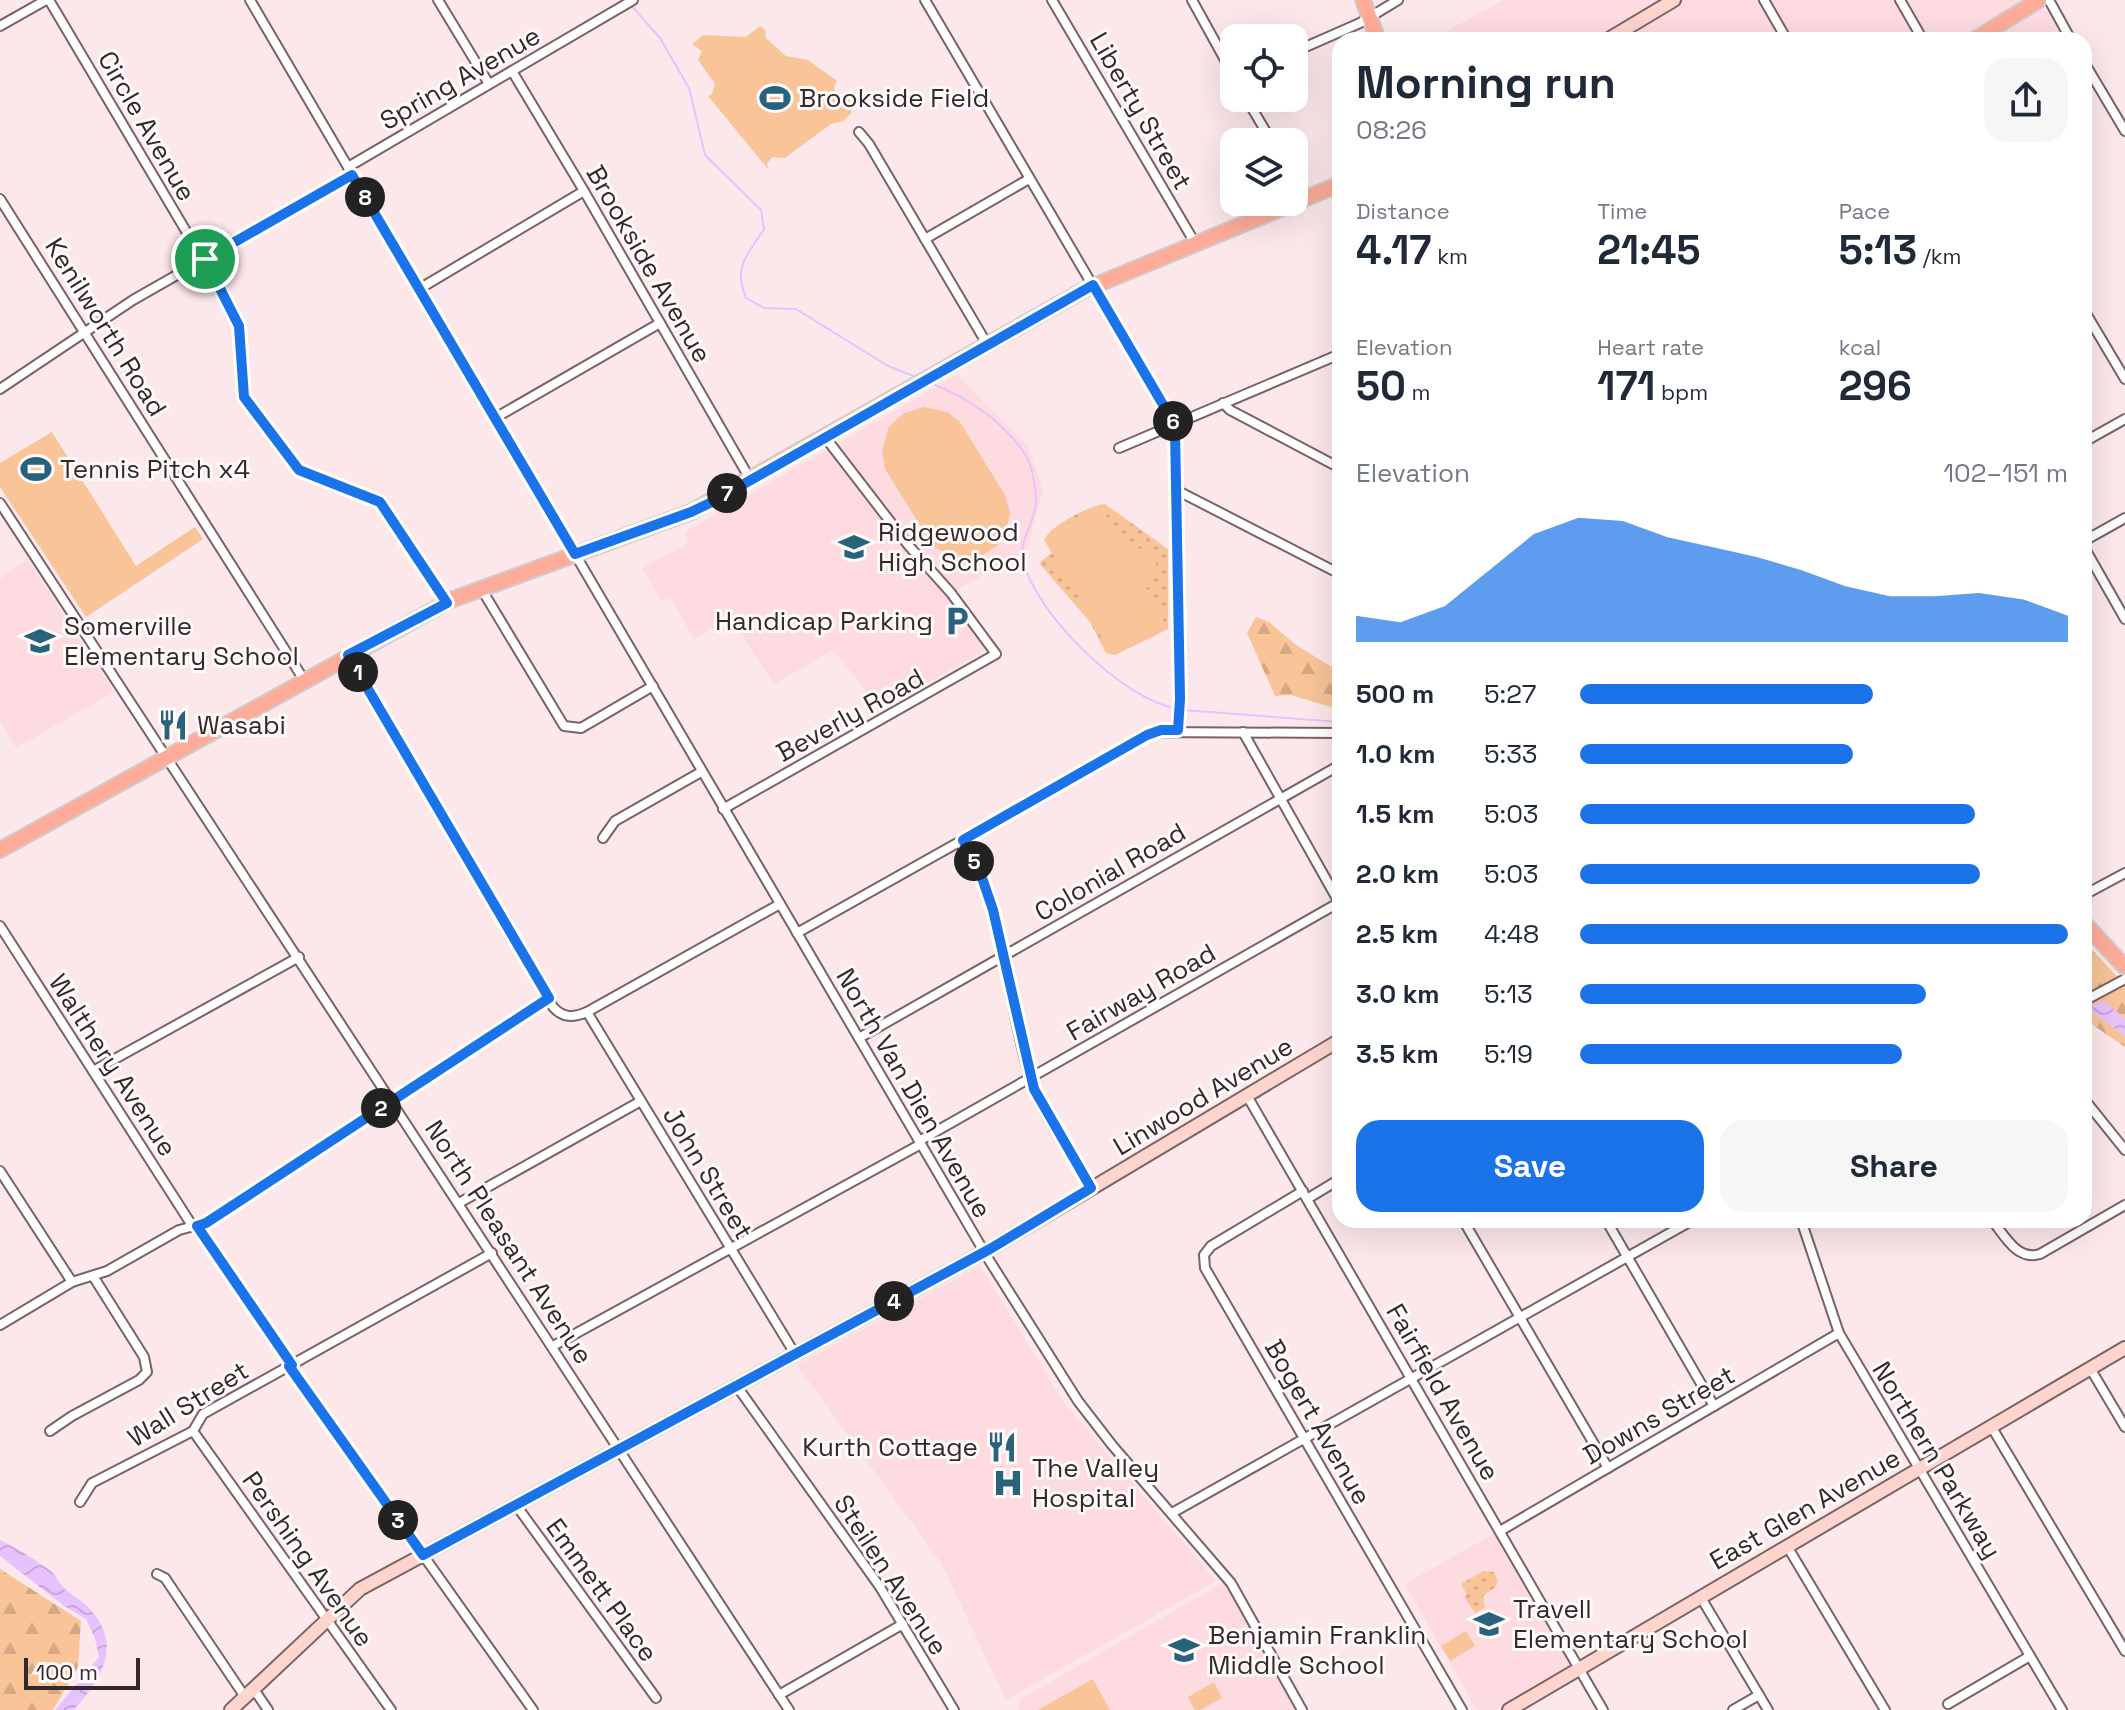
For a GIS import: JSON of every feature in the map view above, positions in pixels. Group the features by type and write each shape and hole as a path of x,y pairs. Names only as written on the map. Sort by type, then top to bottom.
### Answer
{"main road":[{"path":"1363,0 1375,32"},
{"path":"1620,32 1674,0"},
{"path":"1987,32 2039,0"},
{"path":"1308,197 1332,187"},
{"path":"0,850 447,603 691,512 1093,285 1261,216"},
{"path":"2092,932 2125,967"},
{"name":"Linwood Avenue","path":"231,1710 360,1589 984,1252 1332,1045"},
{"name":"East Glen Avenue","path":"1509,1710 2125,1348"}],"street":[{"path":"0,26 48,0"},
{"name":"Circle Avenue","path":"48,0 200,256 205,259 239,326 244,397 299,470 380,502 447,603"},
{"name":"North Van Dien Avenue","path":"250,0 984,1252 1078,1401 1231,1583 1302,1710"},
{"path":"438,0 489,84"},
{"name":"Spring Avenue","path":"0,389 133,300 633,0"},
{"path":"941,0 927,3 1174,424 1180,699 1178,730"},
{"name":"Liberty Street","path":"1052,0 1195,243"},
{"path":"1192,0 1220,51"},
{"path":"1339,32 1370,18 1398,0"},
{"path":"1764,0 1782,32"},
{"path":"1900,0 1918,32"},
{"path":"2049,0 2067,32"},
{"path":"1308,46 1332,35"},
{"name":"Brookside Avenue","path":"512,71 750,480"},
{"path":"2092,75 2125,131"},
{"path":"859,132 987,344"},
{"path":"925,239 1029,179"},
{"path":"419,289 584,191"},
{"name":"Kenilworth Road","path":"0,199 304,680"},
{"path":"495,418 660,323"},
{"path":"2092,323 2125,379"},
{"path":"1119,448 1332,357"},
{"path":"1223,403 1230,410 1332,464"},
{"path":"2092,438 2125,419"},
{"name":"Beverly Road","path":"723,809 996,654 825,437"},
{"path":"1176,493 1182,493 1332,570"},
{"name":"North Pleasant Avenue","path":"0,503 620,1448 786,1709"},
{"path":"2092,537 2125,518"},
{"path":"2092,561 2125,619"},
{"path":"482,590 564,726 581,728 653,686"},
{"path":"348,655 553,1007 563,1015 578,1016 587,1012 780,904"},
{"path":"797,933 1147,735 1161,730 1332,733"},
{"path":"1243,732 1332,889"},
{"name":"Colonial Road","path":"859,1038 1332,769"},
{"path":"603,838 615,821 701,772"},
{"path":"963,840 987,890 1034,1089 1091,1188"},
{"path":"2092,891 2125,873"},
{"name":"Fairway Road","path":"553,1346 920,1143 1332,908"},
{"name":"Walthery Avenue","path":"0,926 290,1366 533,1710"},
{"path":"93,1071 299,957"},
{"path":"2092,997 2125,979"},
{"path":"0,1325 72,1282 107,1271 179,1230 206,1223 549,998"},
{"name":"John Street","path":"587,1012 795,1354"},
{"name":"Fairfield Avenue","path":"1246,1094 1603,1710"},
{"path":"459,1203 641,1101"},
{"path":"2092,1109 2125,1150"},
{"path":"0,1171 72,1282"},
{"path":"1305,1195 1332,1183"},
{"name":"Bogert Avenue","path":"1305,1195 1211,1246 1204,1262 1462,1710"},
{"path":"2092,1223 2125,1205"},
{"path":"1468,1228 1608,1468"},
{"path":"1611,1228 1714,1406"},
{"path":"1172,1513 1678,1228"},
{"name":"Northern Parkway","path":"1804,1228 1839,1333 2062,1710"},
{"path":"1999,1228 2023,1255 2035,1255 2084,1228"},
{"name":"Wall Street","path":"80,1502 92,1483 193,1431 203,1414 492,1253"},
{"path":"50,1431 139,1380 147,1372 147,1364 93,1276"},
{"name":"Downs Street","path":"1500,1531 1839,1333"},
{"path":"2090,1368 2125,1427"},
{"name":"Steilen Avenue","path":"736,1385 880,1587 954,1710"},
{"path":"1991,1426 2125,1651"},
{"name":"Pershing Avenue","path":"193,1431 391,1710"},
{"name":"Emmett Place","path":"516,1505 656,1698"},
{"path":"1787,1546 1885,1710"},
{"path":"157,1574 165,1578 249,1693 268,1710"},
{"path":"1700,1596 1768,1710"},
{"path":"779,1695 903,1624"},
{"path":"1948,1704 2030,1656"},
{"path":"1733,1710 1759,1695"}],"shaded area":[{"path":"1504,0 2041,0 2059,32 1445,32"},
{"name":"Ridgewood High School","path":"957,375 1029,446 1043,491 1026,552 951,593 987,649 878,711 872,698 833,650 774,684 730,618 694,639 671,598 662,602 642,568 688,543 685,532"},
{"name":"Somerville Elementary School","path":"27,559 114,692 16,748 0,722 0,579"},
{"name":"The Valley Hospital","path":"980,1266 1065,1404 1216,1581 1006,1700 941,1563 797,1365"},
{"name":"Travell Elementary School","path":"1497,1532 1573,1665 1494,1710 1477,1710 1405,1584"},
{"name":"Benjamin Franklin Middle School","path":"1224,1582 1295,1710 1019,1710 1019,1700"}],"green space":[{"name":"Brookside Field","path":"760,26 765,30 766,38 786,56 808,60 837,81 834,88 837,96 843,99 848,96 852,107 851,114 843,121 831,124 785,158 773,157 767,163 768,169 708,96 712,94 715,84 698,60 702,51 692,44 703,35 746,37"},
{"path":"923,407 947,412 960,422 1005,495 1010,513 1006,532 998,545 980,557 955,558 933,546 885,469 882,450 889,427 903,414"},
{"path":"52,432 136,566 195,527 203,539 86,617 0,487 0,463"},
{"path":"1105,504 1168,549 1168,629 1115,655 1106,653 1090,622 1039,563 1052,553 1044,540 1048,534 1081,512"},
{"path":"1101,506 1124,547 1127,544 1153,553 1157,550 1162,554 1157,560 1150,587 1146,588 1168,629 1115,655 1111,654 1075,590 1050,569 1053,562 1059,560 1047,539 1050,531"},
{"path":"1256,617 1269,622 1296,645 1332,667 1332,708 1291,695 1275,696 1247,633"},
{"path":"2092,950 2125,985 2125,1019 2103,1001 2092,1007"},
{"path":"2092,1011 2125,1036 2125,1047 2092,1024"},
{"path":"0,1569 81,1621 78,1667 53,1710 0,1710"},
{"path":"1483,1571 1494,1572 1498,1581 1483,1596 1485,1608 1475,1613 1464,1597 1467,1595 1461,1584"},
{"path":"1466,1631 1475,1646 1450,1661 1441,1646"},
{"path":"1093,1679 1110,1710 1038,1710"},
{"path":"1214,1682 1222,1698 1195,1710 1188,1697"}],"water":[{"path":"2103,1000 2125,1019 2125,1036 2092,1012 2092,1007"},
{"path":"0,1540 53,1573 64,1588 88,1607 105,1634 107,1647 100,1673 74,1710 55,1710 99,1657 95,1639 86,1619 64,1606 0,1556"}],"waterway":[{"path":"630,4 660,38 689,88 705,155 761,210 764,229 747,254 742,269 742,287 746,298 764,308 796,309 888,366 916,377"},
{"path":"933,384 984,412 1007,432 1027,458 1036,501 1023,546 1023,561 1031,582 1063,629 1107,672 1131,689 1177,709"},
{"path":"1183,710 1332,721"}],"place":[{"name":"Brookside Field","path":"775,98"},
{"name":"Tennis Pitch x4","path":"36,469"},
{"name":"Ridgewood High School","path":"854,547"},
{"name":"Handicap Parking","path":"957,621"},
{"name":"Somerville Elementary School","path":"40,641"},
{"name":"Wasabi","path":"173,725"},
{"name":"Kurth Cottage","path":"1002,1447"},
{"name":"The Valley Hospital","path":"1008,1483"},
{"name":"Travell Elementary School","path":"1489,1624"},
{"name":"Benjamin Franklin Middle School","path":"1184,1650"}],"route":[{"path":"352,175 575,554 714,501 1093,285 1174,424 1180,699 1178,730 1161,730 1147,735 963,840 979,869 993,910 1034,1089 1091,1188 990,1249 423,1555 289,1366 292,1365 197,1226 549,998 348,655 447,603 380,502 299,470 244,397 239,326 205,259 352,175"}]}
